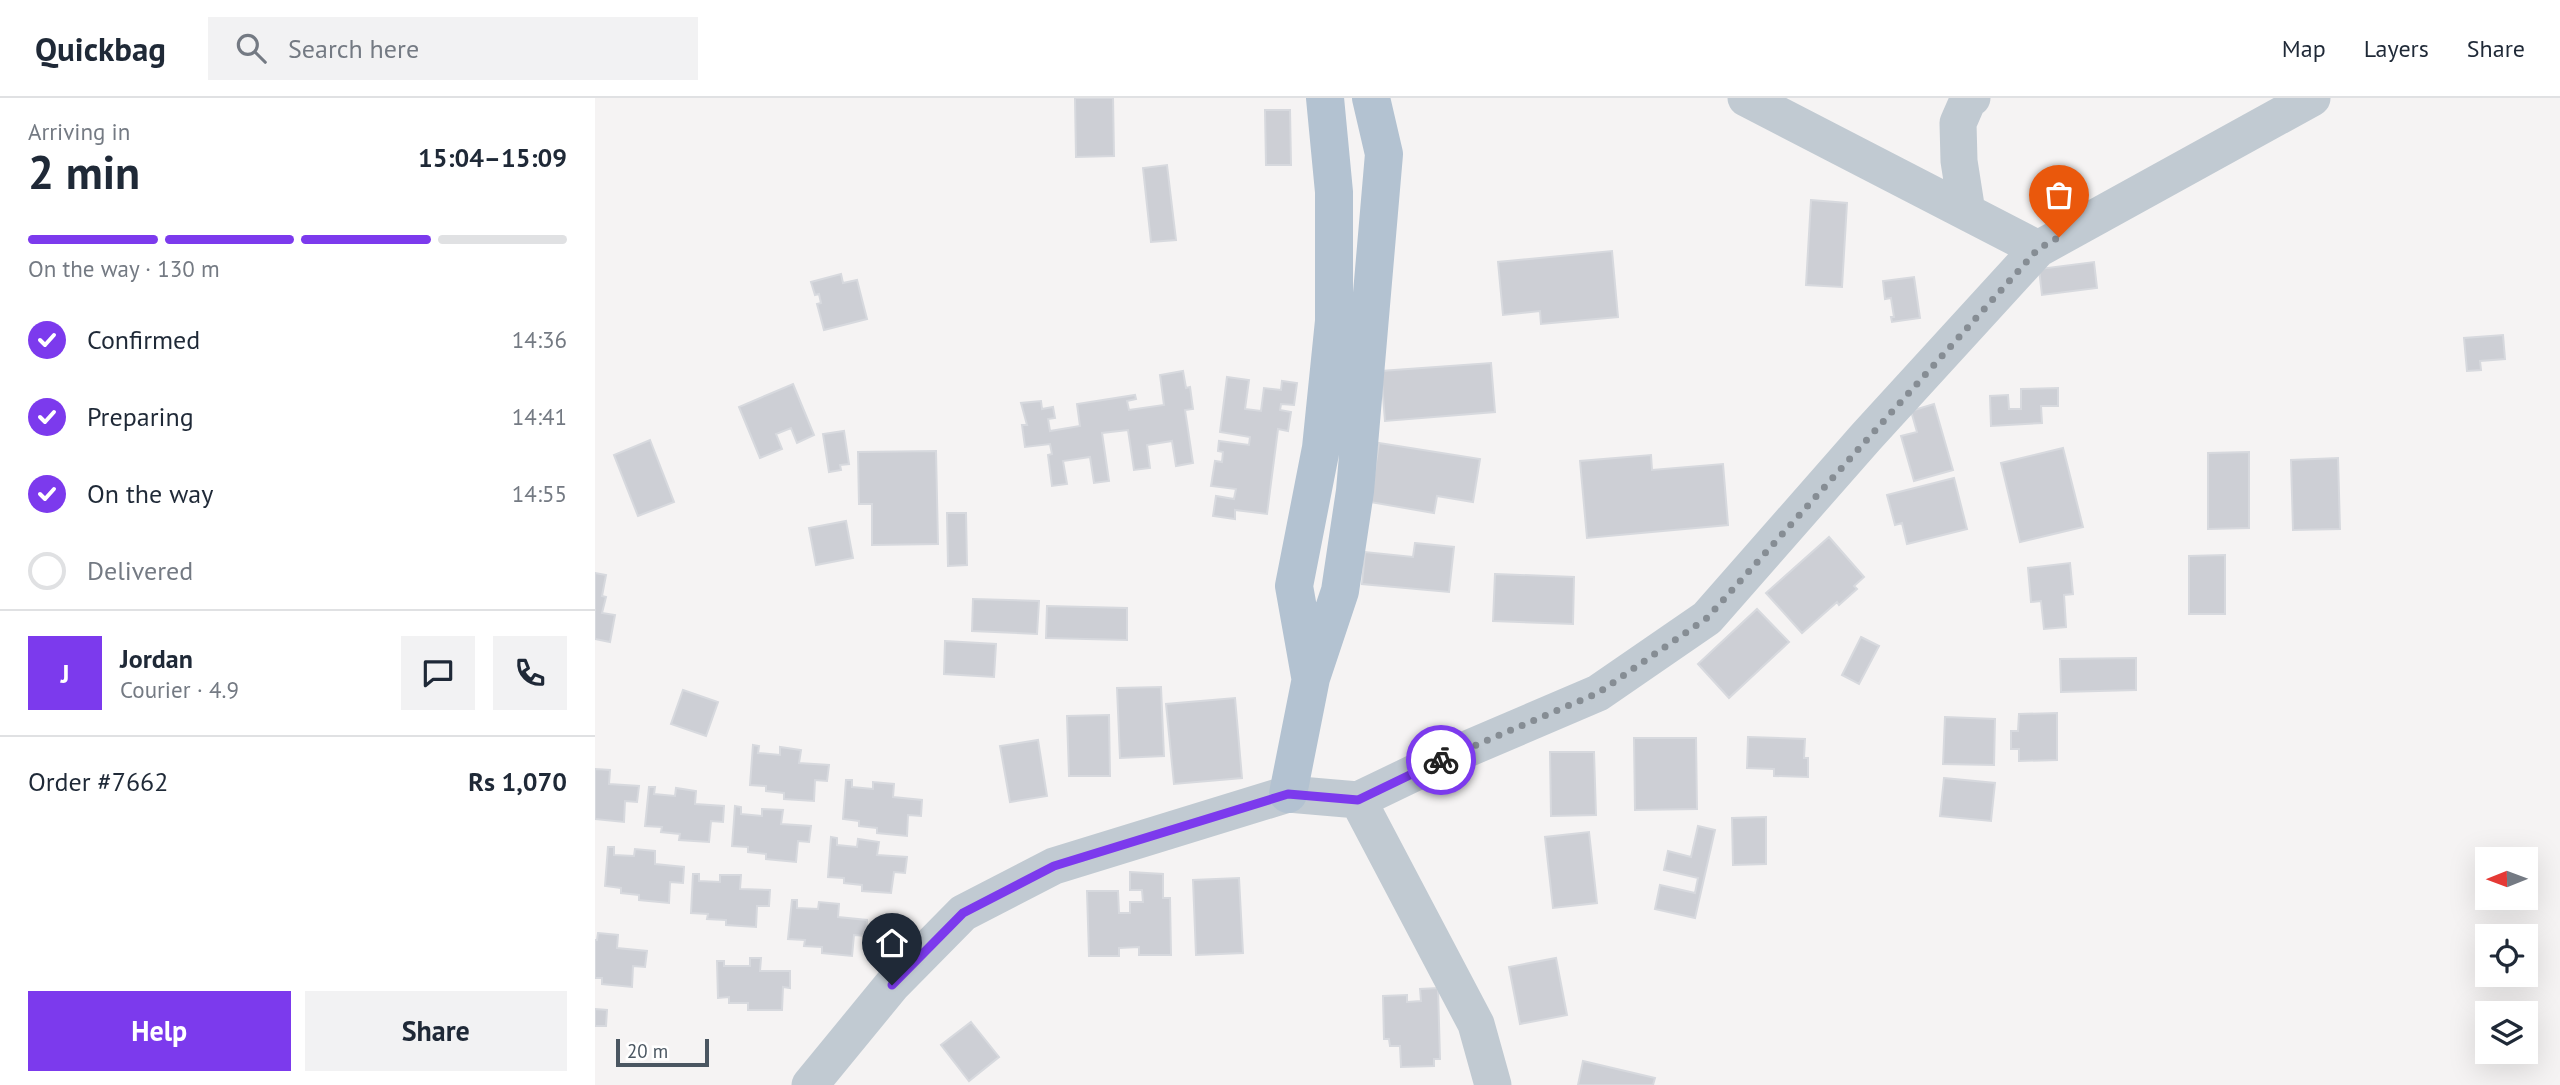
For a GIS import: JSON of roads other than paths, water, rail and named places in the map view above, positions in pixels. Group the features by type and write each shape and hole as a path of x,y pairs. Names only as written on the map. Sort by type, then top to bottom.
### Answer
{"main road":[{"path":"1311,678 1294,586 1321,448 1334,321 1334,192 1325,98"},
{"path":"1288,794 1311,678 1340,591 1355,491 1384,154 1371,98"}],"street":[{"path":"1746,98 2038,249"},
{"path":"1967,212 1959,161 1958,123 1968,100 1972,98"},
{"path":"810,1085 892,985 963,913 1054,866 1288,794 1358,800 1439,761 1598,693 1707,618 2038,249 2312,98"},
{"path":"1358,800 1476,1024 1493,1085"}]}
